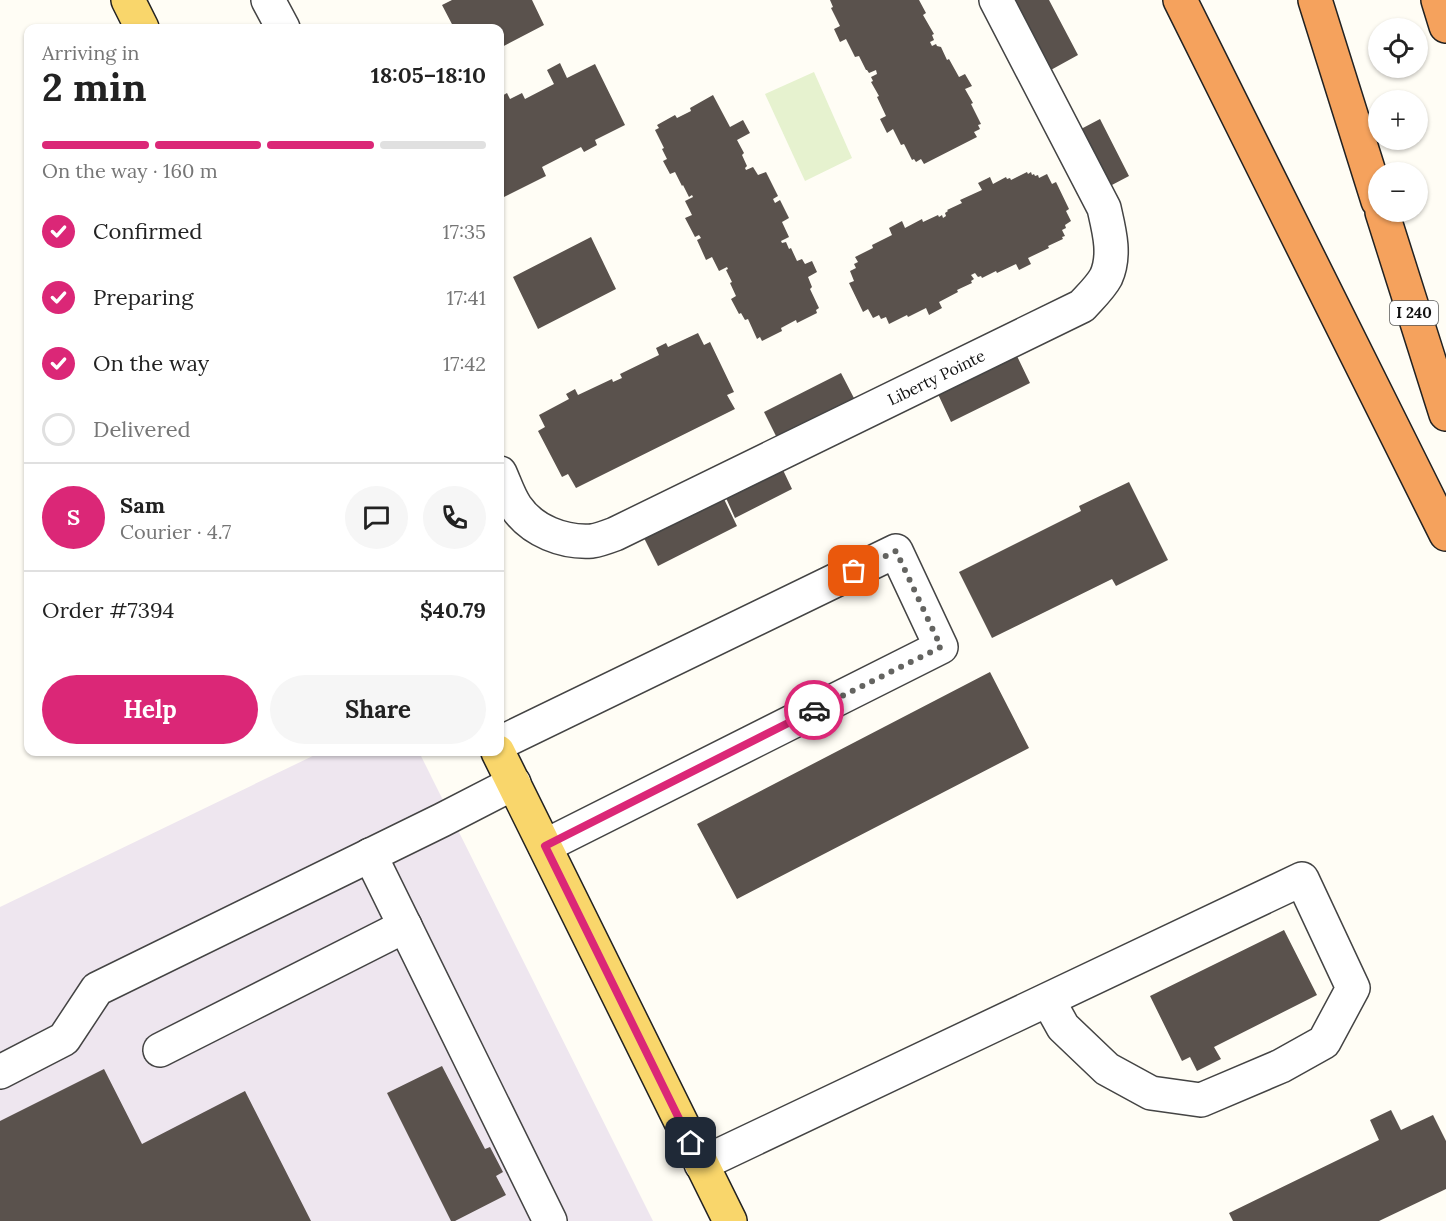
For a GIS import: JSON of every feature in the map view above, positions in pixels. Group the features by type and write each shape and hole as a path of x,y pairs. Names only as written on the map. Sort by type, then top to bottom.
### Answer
{"highway":[{"path":"1180,0 1446,534"},
{"path":"1315,0 1368,169"},
{"path":"1438,0 1446,26"},
{"name":"I 240","path":"1385,222 1446,414"}],"main road":[{"path":"128,0 140,24"},
{"path":"500,756 730,1221"}],"street":[{"path":"268,0 281,24"},
{"name":"Liberty Pointe","path":"504,482 516,507 530,523 548,533 570,540 593,541 615,534 1082,306 1106,276 1111,256 1111,236 1104,208 996,0"},
{"path":"504,741 896,551 941,647 545,846"},
{"path":"0,1072 64,1039 97,989 514,783"},
{"path":"370,855 550,1221"},
{"path":"701,1164 1302,879 1353,988 1324,1042 1281,1066 1201,1100 1151,1093 1107,1069 1063,1027 1048,1000"},
{"path":"160,1050 405,926"}],"shaded area":[{"path":"313,756 421,756 653,1221 0,1221 0,907"}],"green space":[{"path":"814,72 852,158 805,181 765,94"}],"building":[{"path":"452,0 532,0 544,25 504,46 504,24 452,24 442,5"},
{"path":"830,0 919,0 926,13 923,15 934,34 932,35 934,40 930,42 932,46 936,44 941,47 959,77 965,74 972,86 965,89 981,124 978,125 980,129 974,132 977,137 924,164 921,159 916,162 912,160 893,129 887,133 880,119 886,116 871,82 873,81 871,77 877,74 876,70 869,73 859,56 855,57 846,39 840,42 834,29 840,26 831,8 833,7"},
{"path":"1013,0 1049,0 1078,55 1049,71"},
{"path":"560,63 567,78 595,64 625,125 595,140 597,145 584,152 581,147 542,167 546,176 504,197 504,95 507,93 510,99 522,93 525,99 554,84 547,70"},
{"path":"713,95 730,127 743,120 750,133 737,140 744,153 742,155 747,166 745,168 746,170 753,167 758,175 766,172 778,196 773,199 775,203 780,200 789,218 782,222 789,237 781,241 782,243 786,242 789,249 791,248 797,261 802,259 805,264 812,261 817,272 808,277 812,287 810,289 819,308 816,310 817,313 797,323 796,320 781,328 782,331 762,341 760,337 757,339 748,319 745,320 741,313 739,314 731,299 736,296 730,283 732,282 726,270 727,267 719,271 712,257 706,260 697,240 701,238 699,235 695,237 685,218 692,215 685,201 693,197 692,195 689,197 675,172 670,174 663,161 667,159 662,149 664,148 655,130 659,128 657,125 675,115 677,118 691,111 690,108"},
{"path":"1100,119 1129,176 1110,186 1081,129"},
{"path":"1027,172 1038,175 1039,178 1047,174 1052,184 1056,182 1069,209 1066,211 1071,221 1062,230 1065,236 1062,237 1063,239 1028,258 1031,264 1019,270 1016,264 982,278 975,273 971,275 974,279 972,283 939,302 942,308 929,315 926,308 889,324 886,317 881,319 879,315 873,318 868,309 863,312 849,283 854,281 850,271 856,268 854,264 858,262 855,257 892,235 889,228 902,221 905,228 922,219 923,222 938,215 939,217 942,215 943,218 947,210 962,203 960,200 982,190 978,183 990,177 993,184 1006,177 1011,180"},
{"path":"591,237 616,289 538,329 513,277"},
{"path":"698,333 704,345 710,342 734,392 727,395 735,409 576,488 568,474 562,477 538,431 545,427 539,415 569,399 566,394 575,389 578,395 612,379 613,382 622,378 620,374 659,355 656,348 666,343 668,347"},
{"path":"1016,354 1030,383 951,422 937,392"},
{"path":"841,373 856,402 778,440 764,412"},
{"path":"783,470 792,489 735,518 726,498"},
{"path":"1129,482 1168,560 1116,586 1112,579 992,638 959,572 1081,511 1079,506"},
{"path":"724,499 737,526 658,566 644,538"},
{"path":"990,672 1029,748 737,899 697,824"},
{"path":"1284,930 1317,995 1214,1047 1221,1059 1197,1071 1190,1057 1182,1061 1150,996"},
{"path":"442,1066 485,1149 490,1147 503,1172 496,1176 506,1195 455,1221 451,1221 387,1093"},
{"path":"104,1069 142,1144 245,1091 311,1221 0,1221 0,1121"},
{"path":"1391,1110 1401,1130 1433,1115 1446,1141 1446,1189 1379,1221 1233,1221 1229,1213 1379,1140 1370,1120"}],"way so far":[{"path":"814,710 941,647 896,551 854,571"}],"route":[{"path":"691,1143 545,846 814,710"}]}
